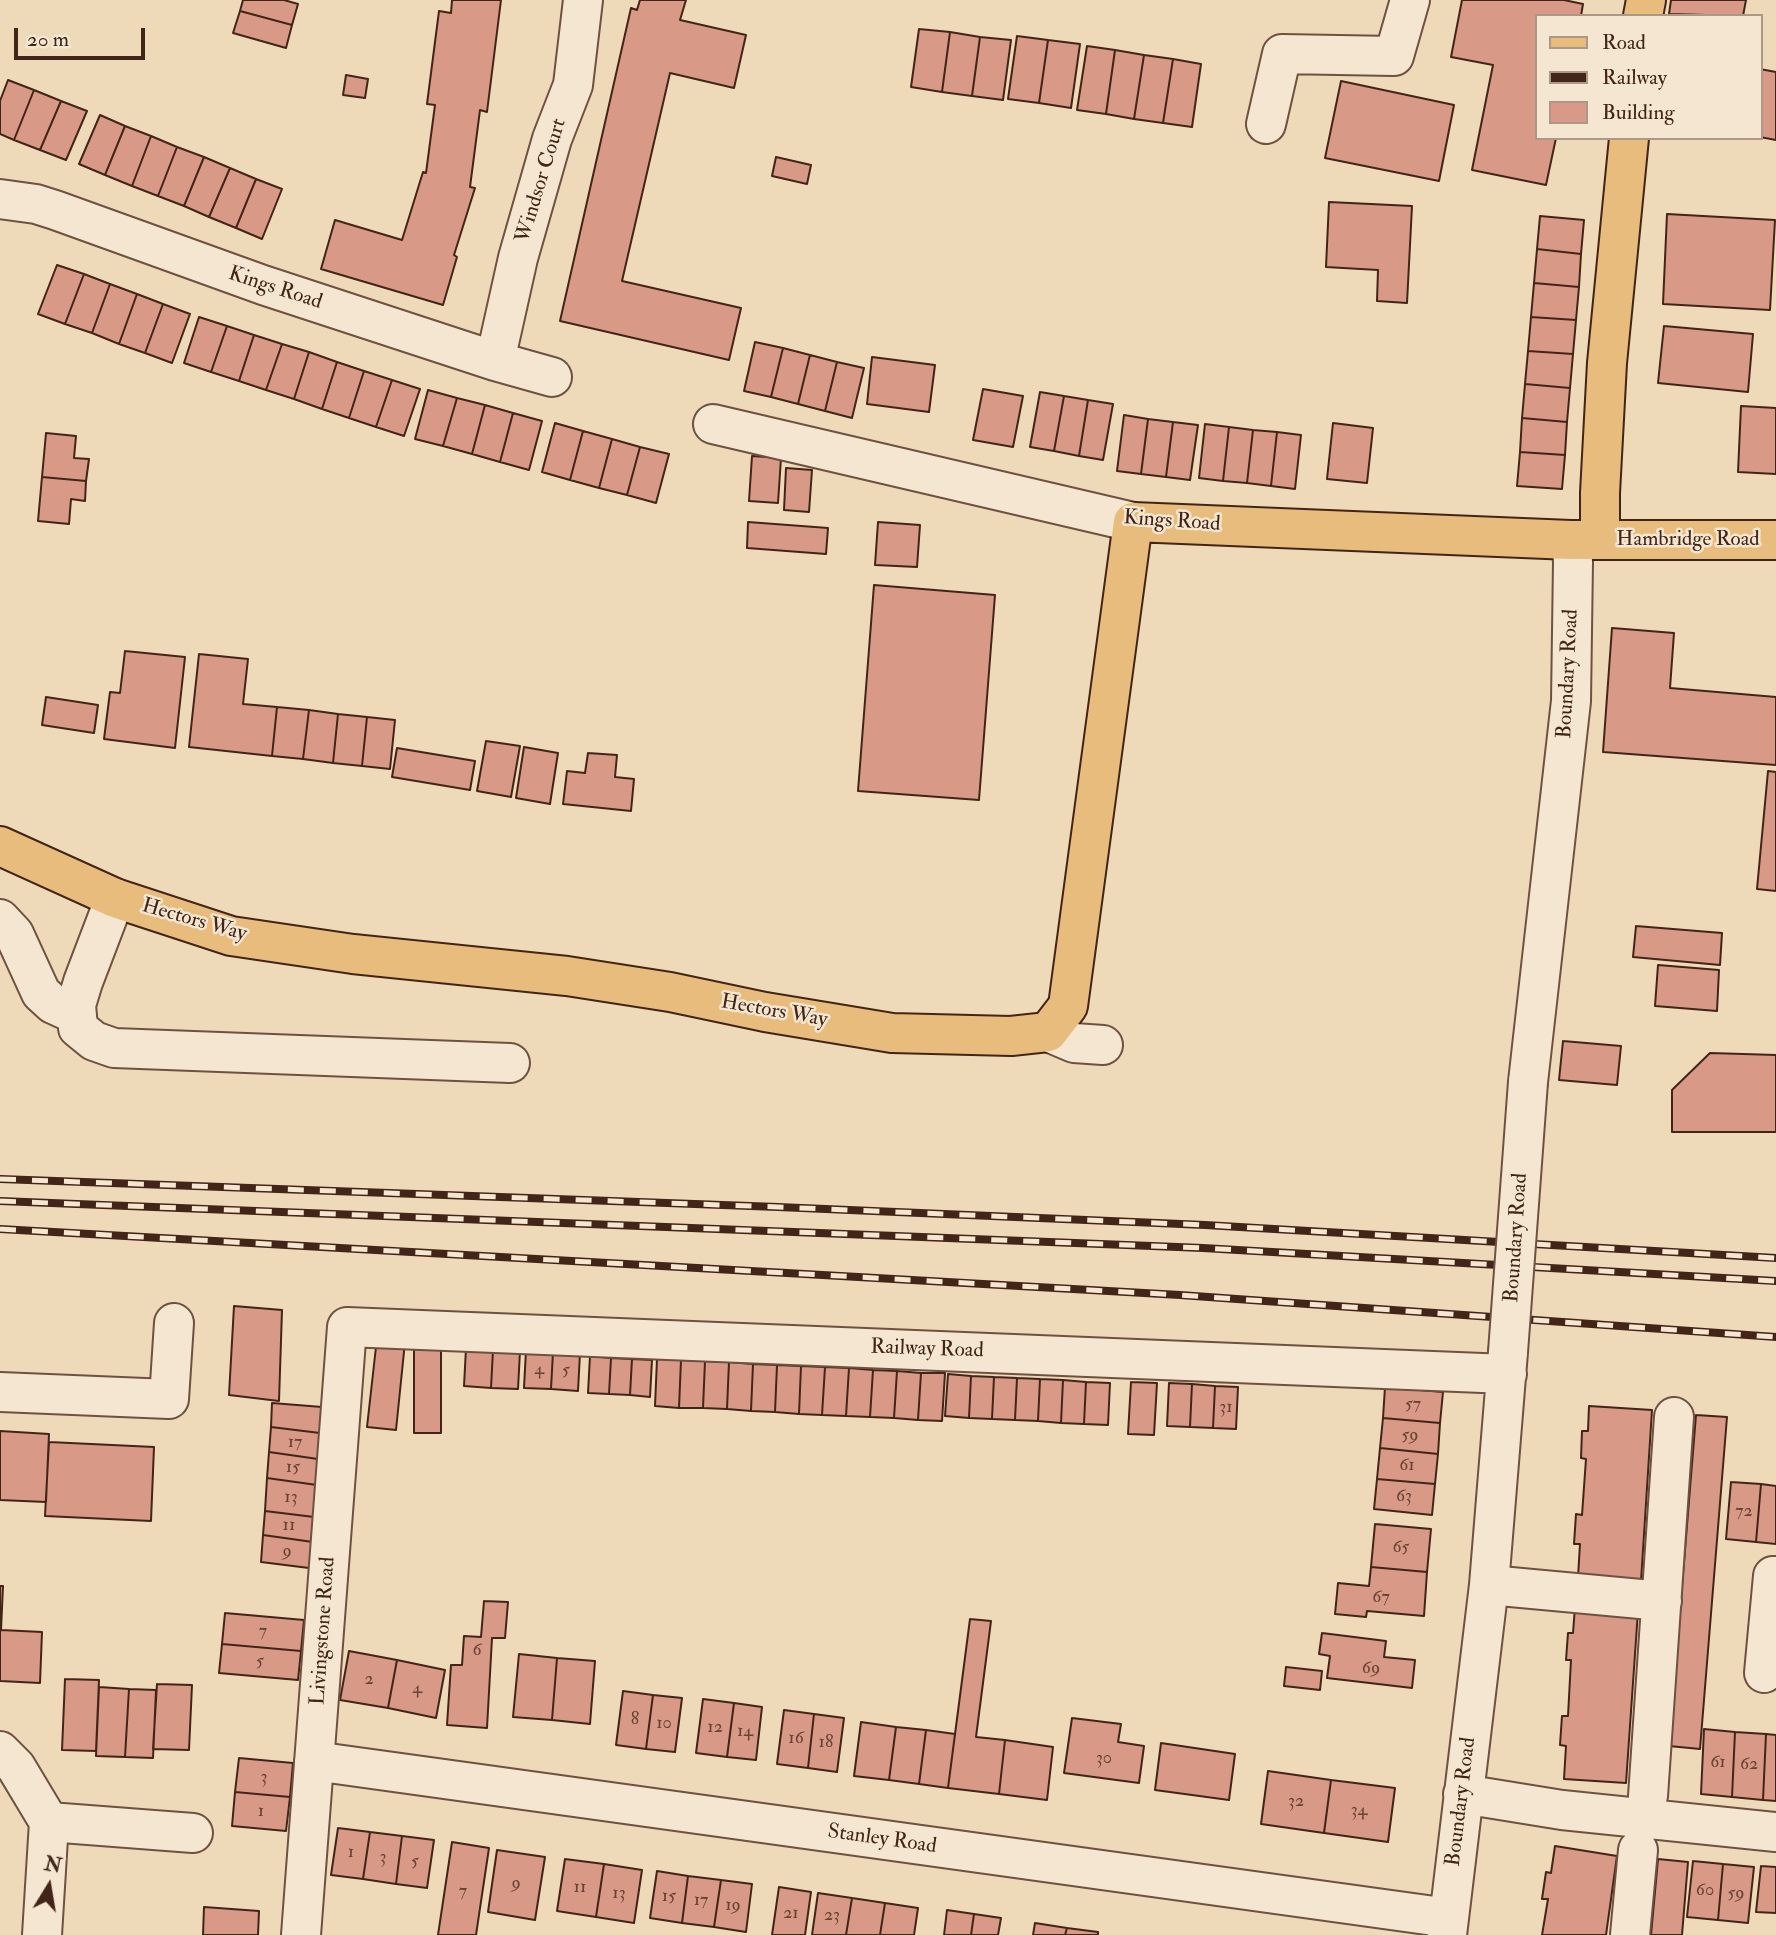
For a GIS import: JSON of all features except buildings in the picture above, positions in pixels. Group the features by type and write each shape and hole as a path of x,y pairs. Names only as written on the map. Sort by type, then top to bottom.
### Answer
{"main road":[{"name":"Boundary Road","path":"1585,540 1600,493 1607,363 1629,140"},
{"name":"Kings Road","path":"1133,522 1585,540"},
{"path":"1048,1032 1068,1006 1133,522"},
{"name":"Hambridge Road","path":"1585,540 1776,540"},
{"name":"Hectors Way","path":"0,846 115,898 231,936 353,954 567,976 892,1033 1011,1036 1048,1032"}],"street":[{"name":"Windsor Court","path":"495,361 531,210 552,139 573,85 583,0"},
{"path":"1266,124 1282,54 1394,56 1410,0"},
{"name":"Kings Road","path":"4,200 36,204 55,210 263,285 552,377"},
{"name":"Kings Road","path":"713,424 1133,522"},
{"name":"Boundary Road","path":"1448,1927 1489,1585 1528,1082 1572,701 1573,562 1585,540"},
{"path":"115,898 76,1005 78,1028 94,1041 114,1048 510,1063"},
{"path":"0,919 14,934 41,993 53,1004 77,1015"},
{"path":"1048,1032 1074,1043 1103,1045"},
{"path":"0,1392 169,1399 174,1323"},
{"name":"Railway Road","path":"348,1327 1508,1363"},
{"name":"Livingstone Road","path":"301,1935 348,1327"},
{"path":"1648,1796 1674,1417"},
{"path":"1764,1673 1773,1576 1776,1576"},
{"path":"1489,1585 1662,1601"},
{"path":"0,1751 16,1767 49,1822 42,1935"},
{"name":"Stanley Road","path":"314,1761 1448,1927"},
{"path":"1462,1794 1562,1810 1776,1832"},
{"path":"49,1822 193,1833"},
{"path":"1630,1935 1638,1850"}],"railway":[{"path":"0,1179 1205,1225 1776,1258"},
{"path":"0,1201 1203,1248 1776,1281"},
{"path":"0,1229 1180,1295 1776,1337"}]}
